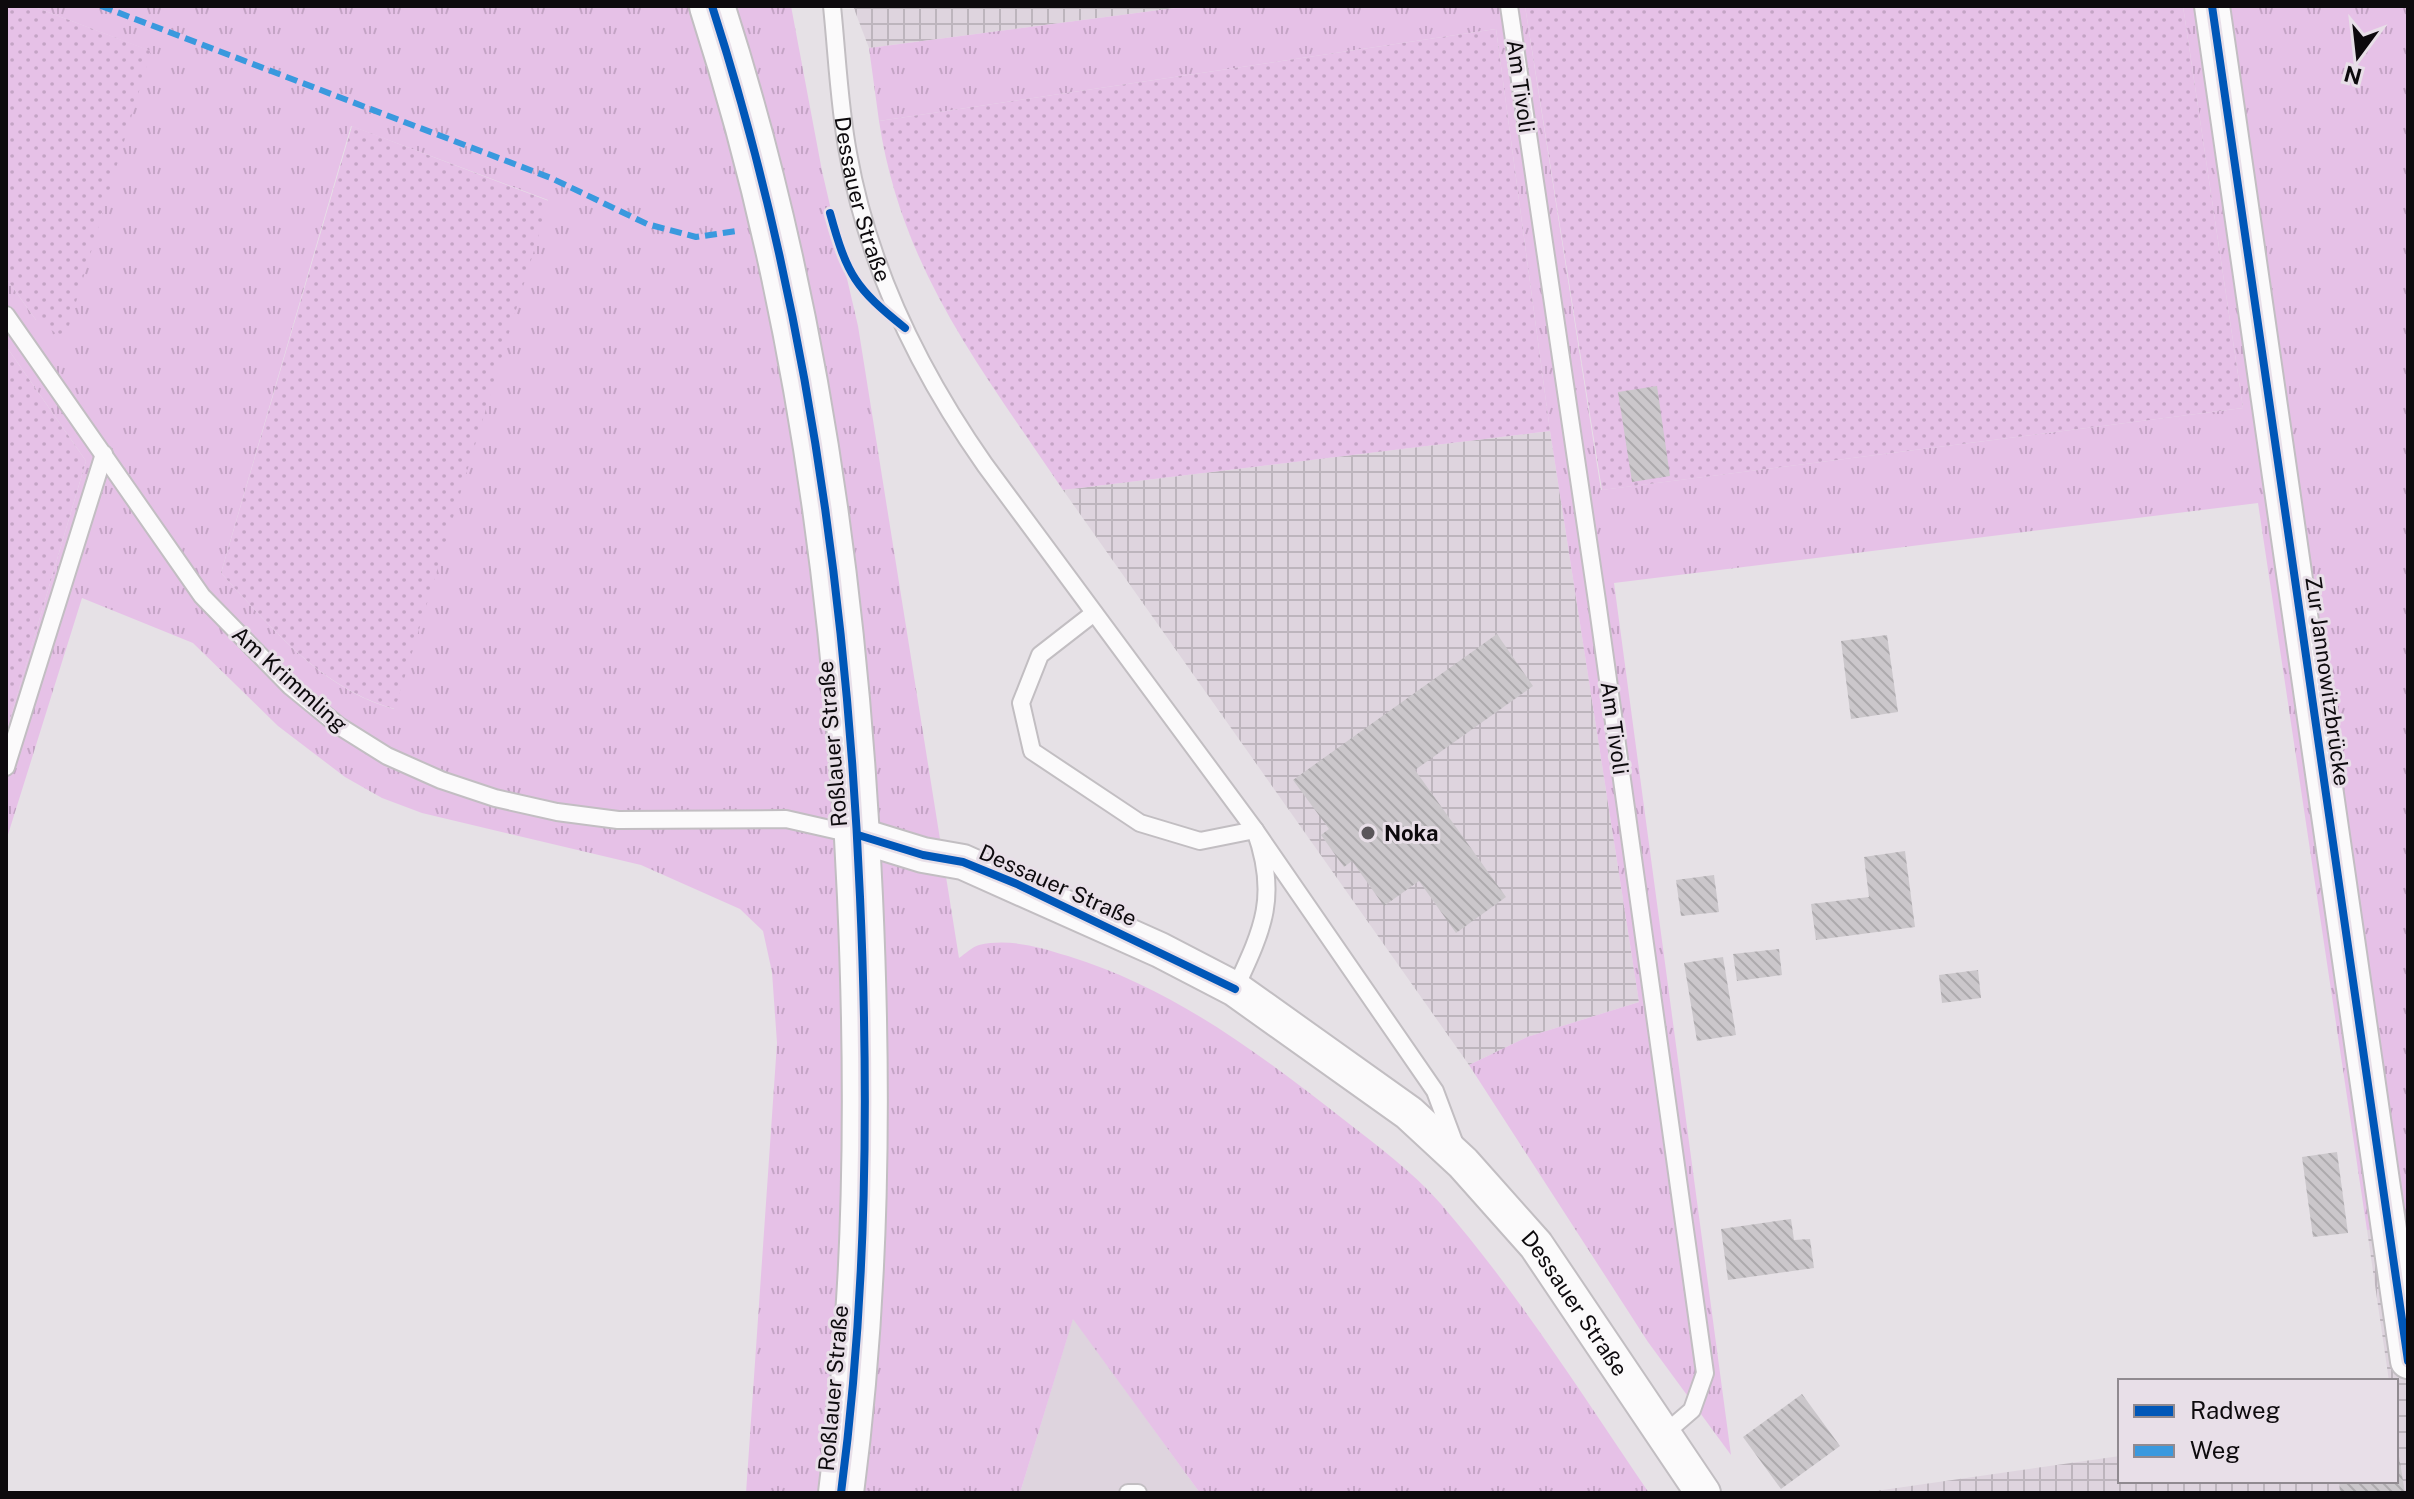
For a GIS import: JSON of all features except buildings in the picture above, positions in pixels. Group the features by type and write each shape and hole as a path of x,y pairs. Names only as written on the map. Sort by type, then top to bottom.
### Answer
{"main road":[{"name":"Roßlauer Straße","path":"712,6 771,209 800,352 834,569 858,835 867,1035 866,1144 857,1341 841,1493"}],"street":[{"name":"Zur Jannowitzbrücke","path":"2212,6 2408,1361"},
{"name":"Dessauer Straße","path":"858,835 923,855 963,862 1017,884 1235,989 1409,1113 1463,1163 1536,1245 1703,1493"}],"lane":[{"name":"Dessauer Straße","path":"832,6 848,151 860,209 889,293 946,409 1255,830 1269,883 1267,913 1235,989"},
{"name":"Am Tivoli","path":"1509,6 1597,601 1705,1373 1692,1410 1663,1435"},
{"name":"Am Krimmling","path":"6,315 202,596 239,637 339,726 387,756 495,798 557,812 618,820 786,819 858,835"},
{"path":"6,767 104,454"},
{"path":"1094,613 1040,655 1021,703 1032,751 1140,823 1200,841 1255,830 1435,1091 1463,1163"},
{"path":"1128,1493 1138,1493"}],"shaded area":[{"path":"853,6 1190,6 869,48"},
{"path":"1550,431 1639,1002 1527,1037 1469,1065 1063,490"},
{"path":"2408,1227 2408,1493 1862,1493 2118,1456 2118,1483 2398,1483 2398,1379 2389,1379 2367,1230"},
{"path":"1073,1318 1200,1493 1020,1493"}],"green space":[{"path":"6,6 32,6 151,51 65,339 36,320 6,278"},
{"path":"32,6 791,6 822,171 858,326 959,958 979,945 1013,943 1068,956 1107,970 1179,1004 1213,1025 1343,1119 1418,1180 1469,1237 1549,1345 1649,1493 1200,1493 1073,1319 1020,1493 746,1493 777,1043 772,972 763,931 740,909 641,865 422,813 382,798 345,777 278,726 193,643 82,598 6,841 6,733 86,461 6,346 6,278 36,320 150,51","holes":["351,126 548,200 394,709 368,700 320,671 278,634 221,573"]},
{"path":"1190,6 1525,6 1601,490 2243,408 2183,6 2408,6 2408,1227 2367,1230 2258,503 1614,583 1731,1455 1648,1342 1469,1065 1527,1037 1639,1002 1550,431 1496,29 879,121 869,48"},
{"path":"1525,6 2183,6 2243,408 1602,490"},
{"path":"1496,29 1550,431 1063,490 975,359 926,272 890,175 879,121"},
{"path":"352,126 549,201 395,709 368,700 344,687 299,654 221,573"},
{"path":"6,346 86,461 6,733"}],"marked path":[{"path":"101,6 551,178 647,224 696,237 737,231"}],"cycle path":[{"path":"712,6 745,115 773,224 796,335 832,559 854,784 864,1046 864,1195 856,1344 841,1493"},
{"path":"2212,6 2408,1361"},
{"path":"830,213 842,252 855,279 875,302 905,328"},
{"path":"858,835 923,855 963,862 1017,884 1235,989"}],"place":[{"name":"Noka","path":"1368,833"}]}
